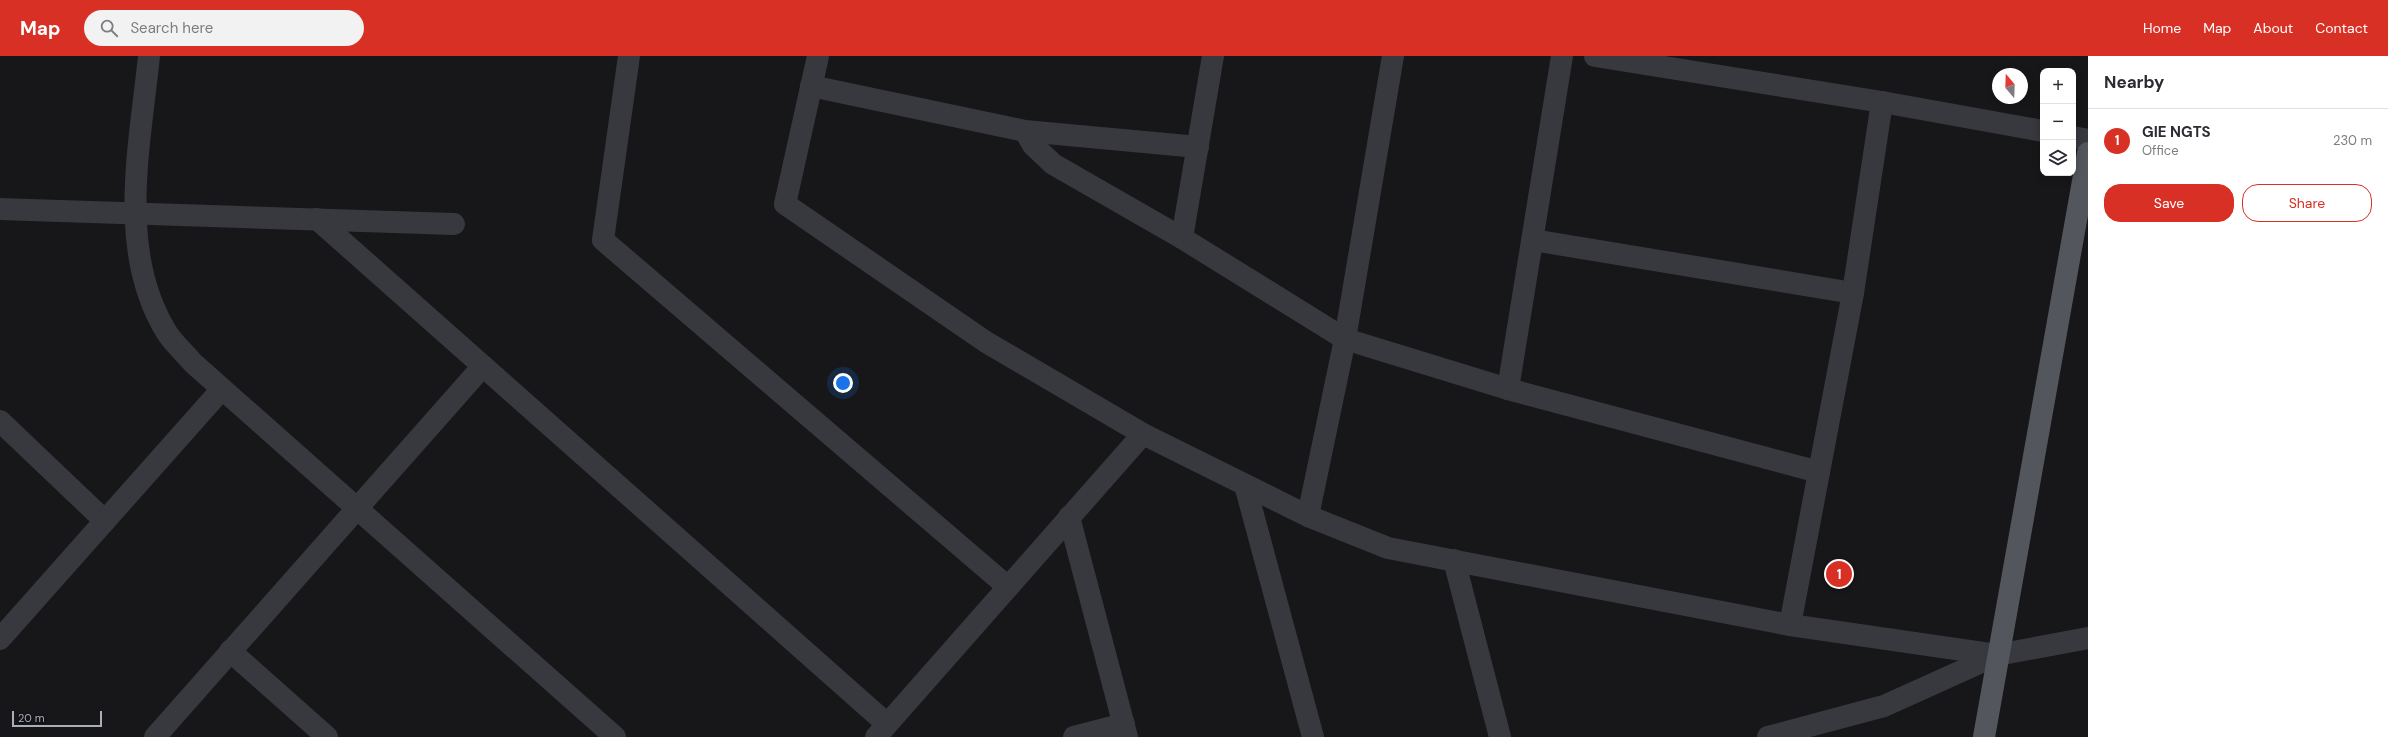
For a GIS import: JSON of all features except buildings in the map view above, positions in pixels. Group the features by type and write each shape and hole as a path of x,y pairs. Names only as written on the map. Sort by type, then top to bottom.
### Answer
{"main road":[{"path":"1984,737 1997,655 2088,153"}],"street":[{"path":"149,56 135,194 138,253 149,294 167,333 193,363 615,737"},
{"path":"629,56 603,240 1008,587"},
{"path":"818,56 785,204 986,342 1143,434 1245,486 1308,516 1388,548 1790,625 1997,655"},
{"path":"1182,238 1213,56"},
{"path":"1308,516 1346,339 1393,56"},
{"path":"1508,389 1562,56"},
{"path":"1595,56 1882,102 2040,130"},
{"path":"811,86 1025,131 1198,147"},
{"path":"1790,625 1853,293 1882,102"},
{"path":"1025,131 1033,145 1053,164 1182,238 1346,339 1508,389 1819,472"},
{"path":"2076,138 2088,140"},
{"path":"0,209 454,224"},
{"path":"317,219 483,366 881,731 1143,434"},
{"path":"1533,240 1853,293"},
{"path":"155,737 483,366"},
{"path":"0,639 222,389"},
{"path":"0,421 105,522"},
{"path":"1245,486 1312,737"},
{"path":"1069,517 1125,730 1074,737"},
{"path":"1454,560 1500,737"},
{"path":"1768,737 1884,706 1997,655 2088,638"},
{"path":"230,651 328,737"}],"place":[{"name":"GIE NGTS","path":"1839,574"}]}
